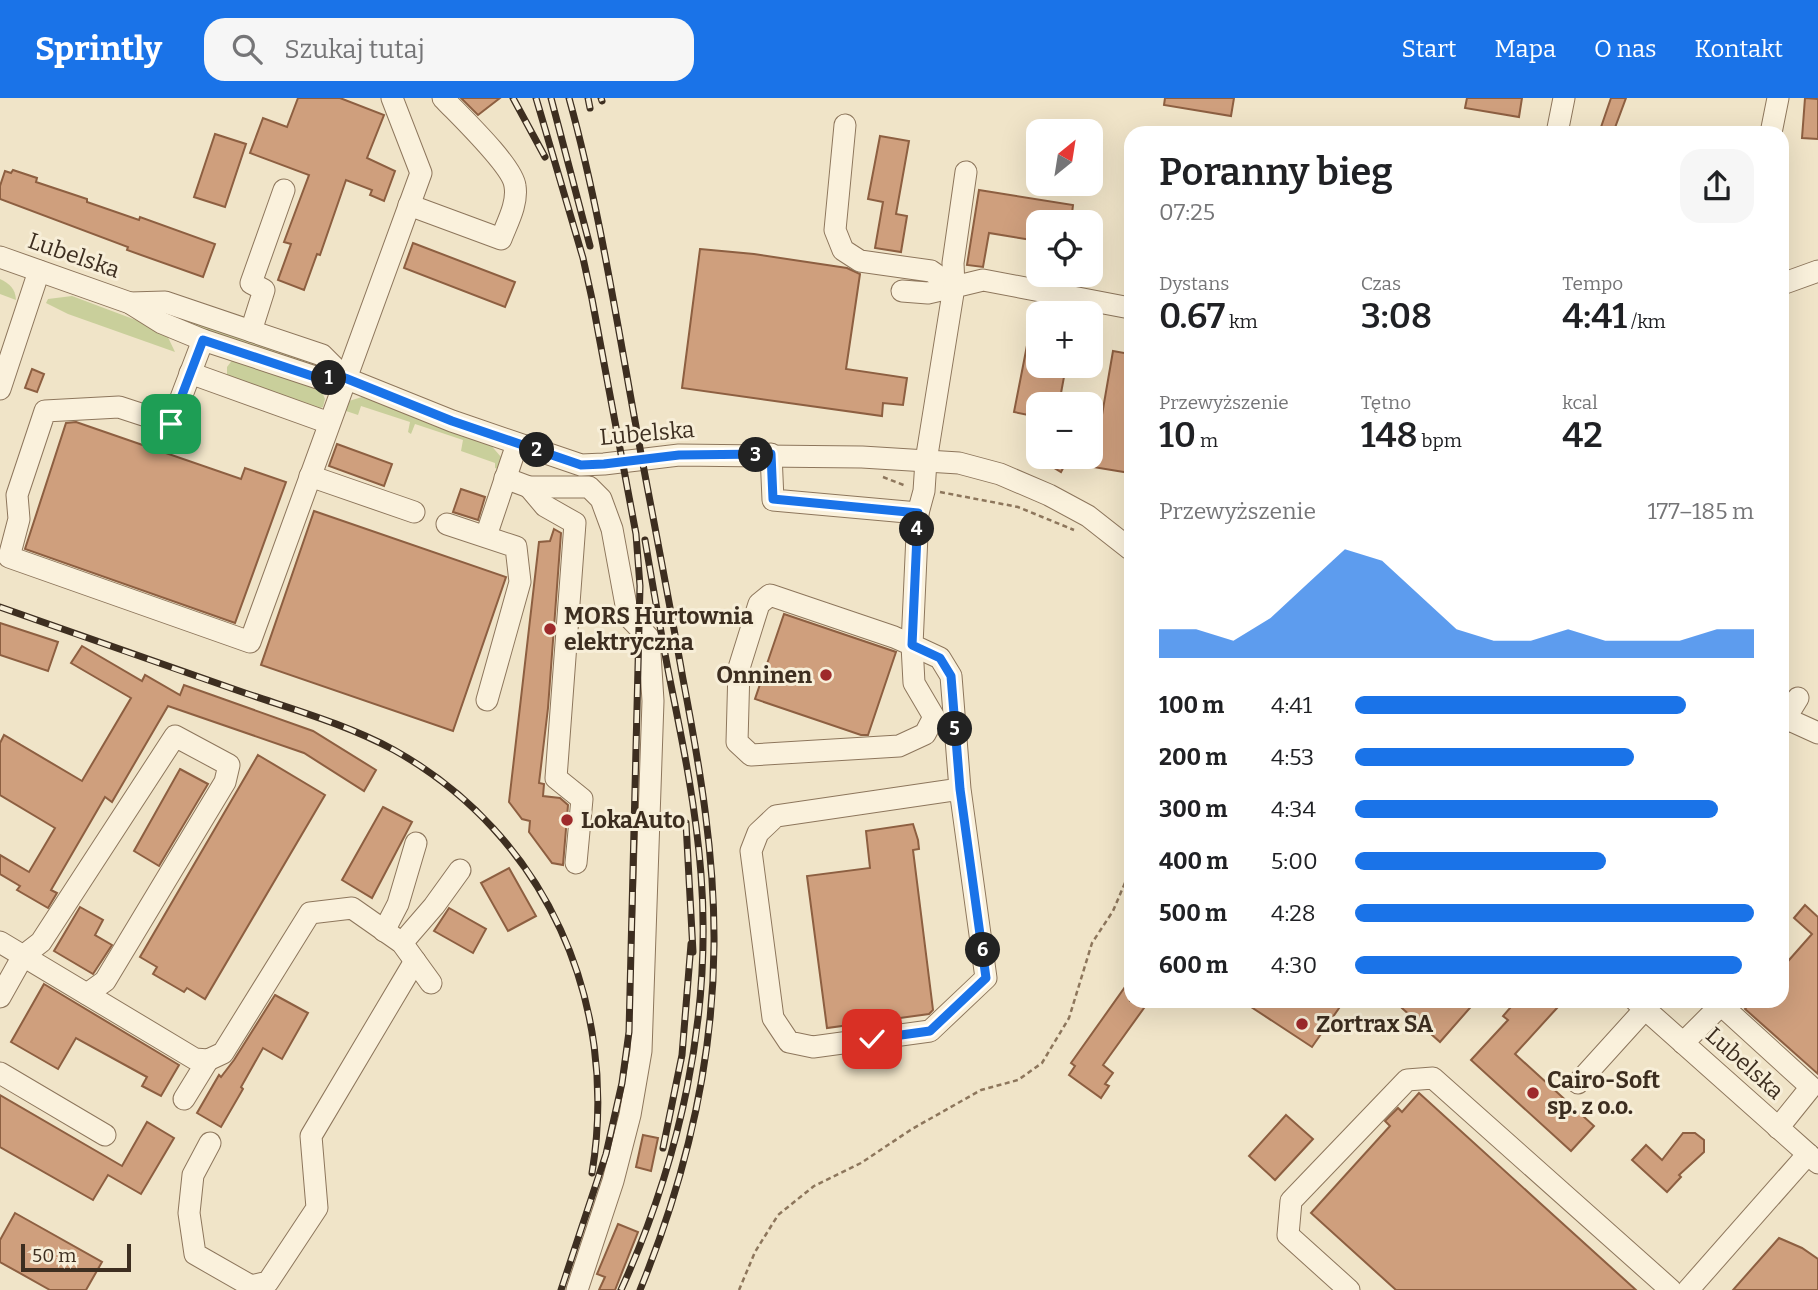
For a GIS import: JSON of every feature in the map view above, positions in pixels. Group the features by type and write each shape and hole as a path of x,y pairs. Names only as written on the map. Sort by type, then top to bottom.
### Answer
{"street":[{"path":"203,340 171,424 119,407 45,411 17,495 19,519 9,557 250,642 421,173 392,98"},
{"path":"409,205 501,239 514,204 516,185 507,167 443,98"},
{"path":"1558,126 1564,98"},
{"path":"1772,126 1778,98"},
{"path":"845,125 835,230 843,250 860,261 931,271 954,287"},
{"path":"960,789 776,816 758,833 751,851 773,1018 789,1042 813,1047 930,1031 986,978 960,789 951,676 940,658 912,645 894,637 770,596 759,604 739,668 737,742 751,755 899,746 925,734 934,717 915,682 912,645 918,513 924,491 926,461 954,287 953,264 966,172"},
{"path":"251,331 264,290 251,283 284,190"},
{"name":"Lubelska","path":"0,257 130,303 162,323 203,340 318,378 345,378 452,421 581,465 679,455 771,454 926,461 974,466 1023,483 1088,516 1124,544"},
{"path":"0,388 39,271"},
{"path":"1789,281 1818,271"},
{"path":"902,292 928,293 983,280 1124,307"},
{"name":"Lubelska","path":"130,303 165,302 322,355 345,378"},
{"path":"190,373 329,423"},
{"path":"486,537 517,444"},
{"path":"771,454 773,499 918,513"},
{"path":"310,476 414,512"},
{"path":"505,478 530,487 589,487 601,499 612,529 628,616 649,638 653,701 640,1051 630,1115 613,1181 577,1290"},
{"path":"530,487 545,506 575,523 556,778 582,799 576,863"},
{"path":"447,524 516,547 520,582 487,700"},
{"path":"1789,712 1798,698"},
{"path":"1789,723 1818,733"},
{"path":"0,997 23,956 41,942 175,736 229,765 225,782 104,981 87,994"},
{"path":"384,930 398,904 416,843"},
{"path":"210,1143 193,1175 190,1213 195,1254 251,1286 268,1282 317,1208 311,1136 408,952 434,906 460,870"},
{"path":"0,942 195,1059 208,1060 223,1053 310,913 352,908 384,930 408,952 431,983"},
{"path":"1578,1083 1638,1008"},
{"name":"Lubelska","path":"1643,1008 1813,1159"},
{"path":"1683,1043 1718,1008"},
{"path":"1724,1008 1811,1087 1778,1128"},
{"path":"184,1099 208,1060"},
{"path":"0,1073 106,1135"},
{"path":"1349,1290 1288,1236 1292,1201 1406,1080 1433,1078 1671,1290"},
{"path":"1688,1290 1813,1159"}],"path":[{"path":"880,476 924,491 1018,507 1078,532"},
{"path":"739,1290 755,1252 778,1215 814,1186 860,1163 912,1129 981,1090 1018,1080 1042,1063 1069,1018 1092,943 1113,911 1124,885"}],"green space":[{"path":"0,279 11,287 16,300 0,294"},
{"path":"72,296 165,331 175,352 68,314 46,303 48,299"},
{"path":"157,304 318,360 329,371 161,318"},
{"path":"233,359 319,385 325,399 323,407 314,411 227,378 227,367"},
{"path":"362,397 489,443 501,457 501,470 495,468 495,463 461,451 463,440 415,424 411,434 408,432 410,422 361,406 358,415 346,411 349,401"}],"building":[{"path":"298,98 340,98 384,115 367,158 395,171 384,201 370,195 372,190 346,180 320,255 317,254 304,290 278,280 291,244 284,242 309,175 250,153 263,118 287,127"},
{"path":"461,98 500,98 478,115"},
{"path":"1165,98 1234,98 1231,116 1164,105"},
{"path":"1467,98 1522,98 1519,117 1465,108"},
{"path":"1611,98 1626,98 1616,126 1601,126"},
{"path":"1805,98 1818,99 1818,139 1802,138"},
{"path":"215,134 246,144 225,207 194,197"},
{"path":"880,136 909,141 896,214 907,216 901,252 875,248 883,202 868,199"},
{"path":"13,170 37,178 36,182 87,199 87,202 139,220 140,217 215,244 203,277 0,199 0,186 5,171 11,173"},
{"path":"979,190 1073,205 1072,210 1026,210 1026,239 989,233 983,267 967,265"},
{"path":"413,243 515,282 505,307 404,268"},
{"path":"700,249 847,268 860,274 846,369 907,378 903,405 883,403 882,416 682,388"},
{"path":"1026,351 1026,378 1064,378 1061,392 1026,392 1026,414 1014,412"},
{"path":"1113,351 1124,353 1124,472 1103,469 1103,409"},
{"path":"32,369 44,374 37,392 25,388"},
{"path":"76,422 241,479 245,468 286,482 235,623 25,549 66,423"},
{"path":"337,444 392,464 384,486 329,466"},
{"path":"461,489 485,497 478,520 453,512"},
{"path":"314,511 506,577 453,731 261,665"},
{"path":"554,529 561,533 548,708 539,783 544,784 543,796 560,798 568,805 563,865 552,863 529,832 530,821 522,819 509,802 539,542 550,541"},
{"name":"Onninen","path":"784,614 896,652 868,735 861,735 755,699"},
{"path":"0,623 58,642 48,671 0,655"},
{"path":"82,646 142,681 145,675 180,695 184,685 313,731 376,770 364,791 304,753 168,706 112,802 105,797 51,890 57,893 48,908 17,890 20,886 0,874 0,855 29,872 55,828 0,795 0,743 4,735 82,781 131,698 71,663"},
{"path":"258,755 325,795 205,999 187,988 184,992 153,974 157,967 140,957"},
{"path":"180,769 208,784 159,866 134,851"},
{"path":"383,807 412,822 372,898 342,880"},
{"path":"913,824 919,849 913,850 933,1010 929,1014 827,1028 807,876 870,868 866,831"},
{"path":"509,868 536,916 508,931 481,883"},
{"path":"1805,905 1818,917 1818,1074 1745,1009 1789,1008 1789,960 1812,934 1794,918"},
{"path":"80,907 103,920 95,935 112,945 93,974 54,951"},
{"path":"449,908 486,929 473,953 434,931"},
{"path":"44,984 179,1065 161,1096 142,1086 147,1077 76,1038 58,1069 11,1042"},
{"path":"1124,988 1124,1008 1144,1008 1103,1065 1113,1073 1105,1084 1109,1086 1101,1098 1069,1075 1075,1066 1071,1063"},
{"path":"275,995 308,1013 282,1059 263,1048 221,1127 197,1113 219,1075 221,1077 234,1060"},
{"name":"Zortrax SA","path":"1253,1008 1339,1008 1312,1047"},
{"name":"Zortrax SA","path":"1402,1008 1470,1008 1440,1042"},
{"name":"Cairo-Soft sp. z o.o.","path":"1510,1008 1557,1008 1515,1054 1594,1126 1571,1151 1471,1060 1508,1020 1503,1016"},
{"path":"1419,1093 1636,1290 1396,1290 1311,1213 1390,1126 1385,1121 1398,1108 1402,1112"},
{"path":"0,1095 122,1166 147,1122 174,1138 141,1194 108,1175 93,1200 0,1147"},
{"path":"1286,1115 1313,1139 1275,1180 1249,1156"},
{"path":"1683,1133 1695,1133 1704,1140 1704,1152 1679,1175 1681,1177 1667,1192 1632,1160 1646,1145 1662,1160"},
{"path":"643,1135 658,1138 651,1171 636,1167"},
{"path":"15,1213 102,1262 86,1290 50,1290 0,1262 0,1240"},
{"path":"618,1224 638,1232 615,1290 599,1290 605,1277 597,1274"},
{"path":"1779,1238 1818,1259 1818,1290 1733,1290"}],"railway":[{"path":"513,98 545,157"},
{"path":"536,98 583,258 592,299 636,534 640,586 629,1032 622,1083 606,1154 561,1290"},
{"path":"551,98 590,246"},
{"path":"569,98 602,238 701,779 714,912 708,1034 694,1121 670,1207 640,1290"},
{"path":"588,98 590,108"},
{"path":"621,1290 660,1190 687,1087 696,1034 703,928 696,825 645,540"},
{"path":"0,607 358,733 394,750 447,786 493,828 531,876 560,930 582,987 594,1047 598,1110 592,1173"},
{"path":"686,823 693,952"},
{"path":"663,1148 682,1055 691,944"}],"place":[{"name":"MORS Hurtownia elektryczna","path":"550,629"},
{"name":"Onninen","path":"826,675"},
{"name":"LokaAuto","path":"567,820"},
{"name":"Zortrax SA","path":"1302,1024"},
{"name":"Cairo-Soft sp. z o.o.","path":"1533,1093"}],"route":[{"path":"171,424 203,340 318,378 345,378 452,421 581,465 657,456 771,454 773,499 918,513 912,645 940,658 951,676 960,789 986,978 930,1031 872,1039"}]}
